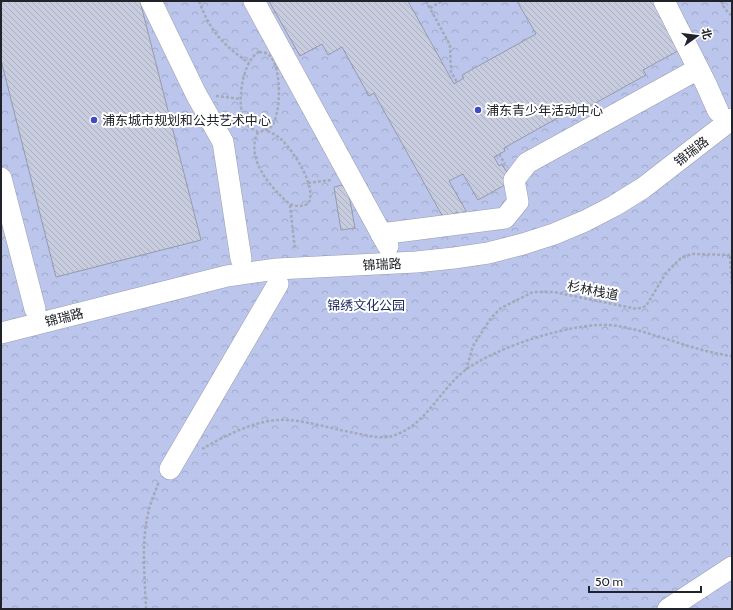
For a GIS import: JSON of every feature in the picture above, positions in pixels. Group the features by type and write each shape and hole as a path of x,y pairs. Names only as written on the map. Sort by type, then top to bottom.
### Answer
{"street":[{"path":"151,1 196,94 223,142 241,259"},
{"path":"254,1 386,241 505,218 518,202 514,180 527,163 698,69"},
{"path":"664,1 698,69 725,115"},
{"name":"锦瑞路","path":"1,333 227,276 277,269 416,262 454,258 488,253 523,244 578,224 614,206 649,184 725,115"},
{"path":"1,178 35,309"},
{"path":"170,469 278,284"},
{"path":"668,609 732,567"}],"path":[{"path":"199,1 204,14 220,40 249,63"},
{"path":"426,1 450,45 451,72 457,82"},
{"path":"430,8 442,1"},
{"path":"721,1 725,9 732,16"},
{"path":"259,52 264,52 270,56 275,64 279,85 278,101 272,125 267,130 258,132 246,123 241,109 240,99 242,85 249,63 254,54 259,52"},
{"path":"258,132 255,141 255,152 258,164 264,176 290,205 297,207 308,204 311,193 308,183 295,156 282,140 267,130"},
{"path":"308,183 351,177"},
{"path":"290,205 296,254"},
{"name":"杉林栈道","path":"466,370 473,346 491,318 501,308 533,292 554,292 637,309 646,306 666,273 680,259 691,254 731,255"},
{"path":"731,255 732,286"},
{"path":"200,450 233,432 260,423 286,420 306,422 356,433 387,437 411,428 453,381 466,370 495,354 520,343 575,328 595,325 616,326 642,331 732,356"},
{"path":"146,609 144,570 148,514 159,481 170,469"}],"green space":[{"name":"锦绣文化公园","path":"1,1 732,1 732,609 3,609 1,600"}],"building":[{"name":"浦东城市规划和公共艺术中心","path":"1,1 140,1 201,240 56,277 1,60"},
{"name":"浦东青少年活动中心","path":"269,1 408,1 454,84 464,78 462,75 536,34 517,1 659,1 685,47 643,70 646,75 579,112 577,107 504,148 505,151 494,157 499,166 502,164 512,181 478,200 463,174 449,181 466,211 459,215 457,212 444,219 374,93 369,96 342,47 328,55 322,44 300,56"},
{"path":"347,184 355,228 341,230 334,187"}],"place":[{"name":"浦东青少年活动中心","path":"478,110"},
{"name":"浦东城市规划和公共艺术中心","path":"94,120"}]}
